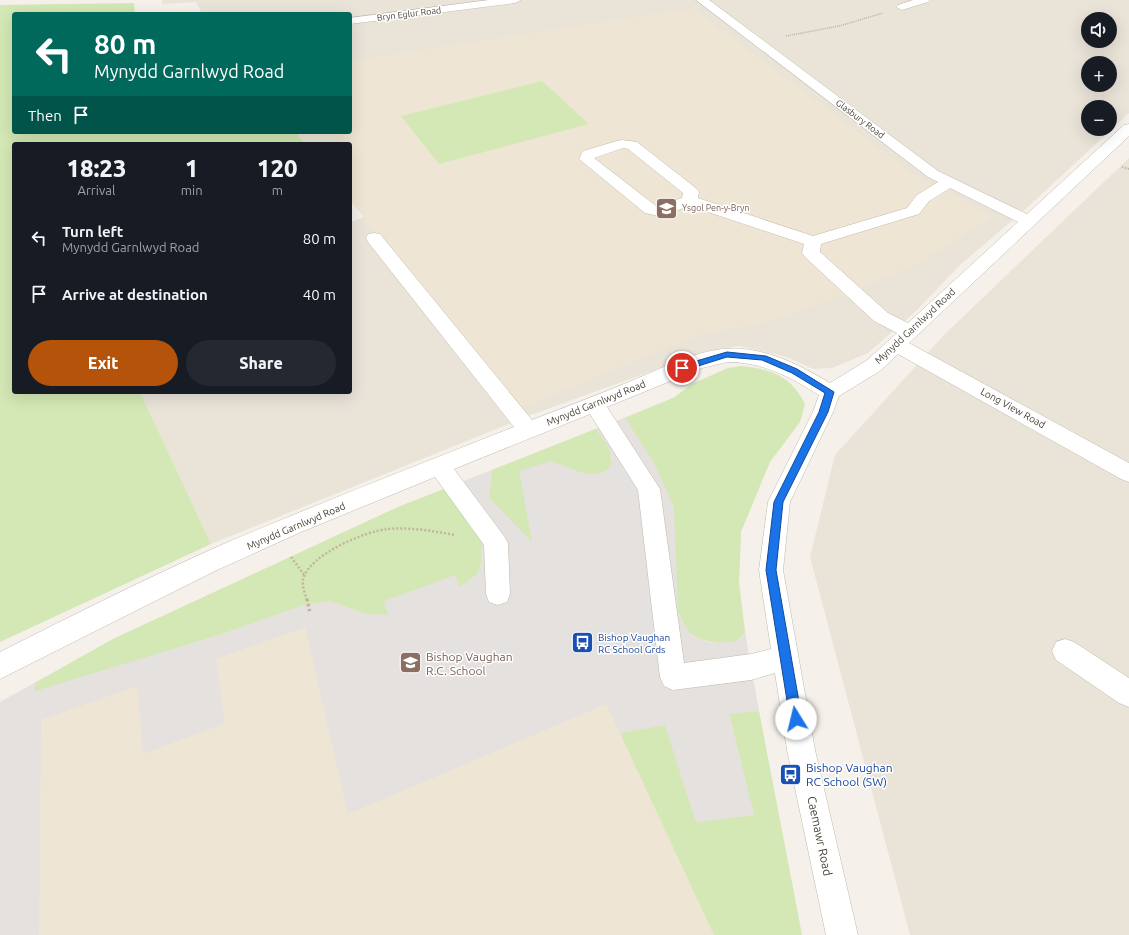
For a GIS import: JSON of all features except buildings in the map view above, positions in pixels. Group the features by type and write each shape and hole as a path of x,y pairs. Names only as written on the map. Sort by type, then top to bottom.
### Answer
{"street":[{"name":"Bryn Eglur Road","path":"352,21 515,0"},
{"name":"Glasbury Road","path":"702,0 932,174 1029,221"},
{"path":"902,7 924,0"},
{"name":"Mynydd Garnlwyd Road","path":"0,666 82,622 232,552 439,466 695,363 727,354 763,358 794,371 830,392 873,366 1129,128"},
{"path":"690,201 691,192 632,145 622,144 588,154 586,159 651,210 659,211 690,201 813,241 913,212 922,198 950,182"},
{"path":"374,238 528,430"},
{"name":"Long View Road","path":"813,241 811,253 903,338 1129,472"},
{"name":"Caemawr Road","path":"830,392 823,412 779,502 771,570 801,750 842,935"},
{"path":"594,404 649,489 673,677 751,667 786,658"},
{"path":"439,466 496,543 498,594"},
{"path":"1065,651 1129,694"}],"path":[{"path":"756,42 839,26 902,7"},
{"path":"310,613 303,582 310,567 328,553 358,534 383,528 434,531 458,536 488,532"},
{"path":"291,557 306,576"}],"shaded area":[{"path":"162,0 1129,0 1129,113 1117,124 1117,100 1081,100 1081,136 1104,136 1029,206 959,266 916,311 868,353 832,368 813,369 787,357 740,346 707,351 531,415 211,544 141,394 352,394 352,221 364,217 352,202 352,142 303,142 297,134 352,134 352,12 201,12 196,2 162,4"},
{"name":"Ysgol Pen-y-Bryn","path":"693,8 915,175 993,216 919,263 872,284 772,321 697,336 519,409 352,202 352,142 303,142 297,134 352,134 352,61"},
{"path":"1129,158 1129,935 910,935 810,557 835,455 945,334"},
{"name":"Bishop Vaughan R.C. School","path":"673,398 741,532 739,583 749,660 802,935 0,935 0,702 113,639 398,507"},
{"path":"625,418 654,463 674,507 678,611 682,621 693,637 711,643 735,642 745,633 759,711 729,714 754,815 696,822 665,725 620,733 606,704 348,814 305,627 216,659 225,723 143,754 137,686 41,720 39,935 0,935 0,702 35,683 35,691 219,635 304,605 329,601 366,614 388,615 384,601 455,575 460,587 477,574 481,564 482,543 447,488 492,470 489,498 532,542 519,471 551,461 588,475 602,474 612,465 612,457 609,447 596,429"}],"green space":[{"path":"134,3 135,12 12,12 12,134 297,134 303,142 12,142 12,394 141,394 211,544 0,642 0,5"},
{"path":"542,81 589,124 439,164 401,116"},
{"path":"741,366 762,369 787,380 805,404 800,422 770,462 741,532 739,583 745,633 735,642 719,643 700,639 688,632 678,611 654,463 625,418 673,398 692,384 728,368"},
{"path":"596,429 609,447 612,465 602,473 596,474 566,468 532,543 489,498 492,470"},
{"path":"447,488 482,543 481,564 477,575 460,587 455,576 384,602 389,615 366,614 329,601 304,605 219,635 35,692 35,683 113,639 398,507"},
{"path":"759,711 802,935 714,935 620,733 665,725 696,822 754,815 729,713"}],"place":[{"name":"Ysgol Pen-y-Bryn","path":"667,208"},
{"name":"Bishop Vaughan RC School Grds","path":"582,643"},
{"name":"Bishop Vaughan R.C. School","path":"410,663"},
{"name":"Bishop Vaughan RC School (SW)","path":"791,774"}],"route":[{"path":"682,368 727,354 763,358 794,371 830,392 823,412 779,502 771,570 796,719"}]}
